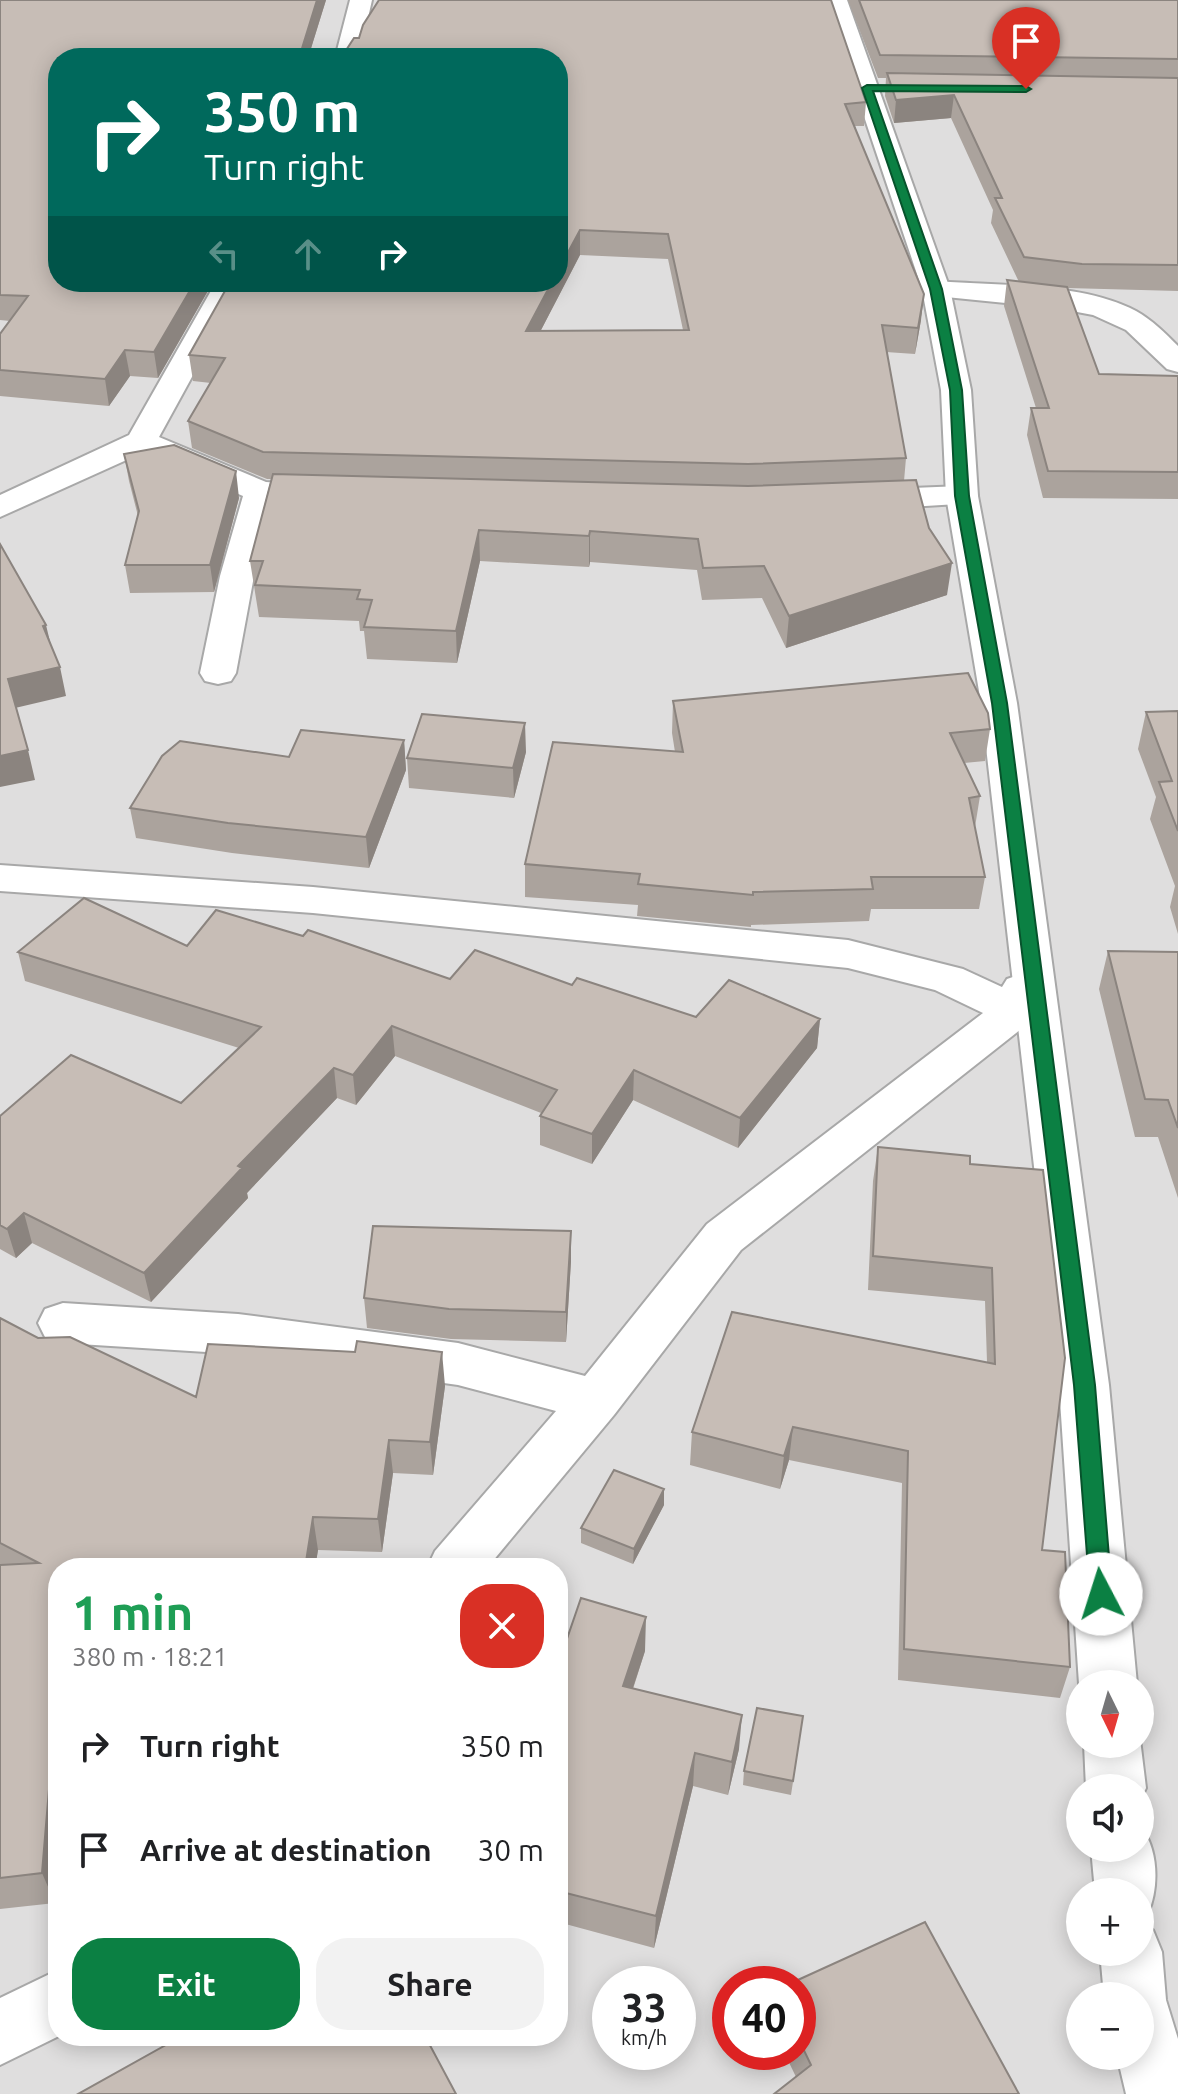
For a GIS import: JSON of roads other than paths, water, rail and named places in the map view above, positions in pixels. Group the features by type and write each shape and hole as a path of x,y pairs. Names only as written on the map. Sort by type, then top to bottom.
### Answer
{"street":[{"path":"349,48 361,0"},
{"path":"836,0 883,88 936,289 956,390 962,496 999,703 1084,1385 1107,1670"},
{"path":"936,289 1095,307 1121,315 1139,326 1178,363"},
{"path":"0,507 141,441 224,292"},
{"path":"141,441 261,492 355,494"},
{"path":"218,673 237,576 261,492"},
{"path":"823,501 962,496"},
{"path":"0,878 313,900 848,954 948,979 1015,1011"},
{"path":"462,1558 596,1400 724,1237 1015,1011 1031,960"},
{"path":"63,1323 238,1334 458,1364 596,1400"},
{"path":"0,2033 48,2007"},
{"path":"1153,2070 1159,2094"}]}
